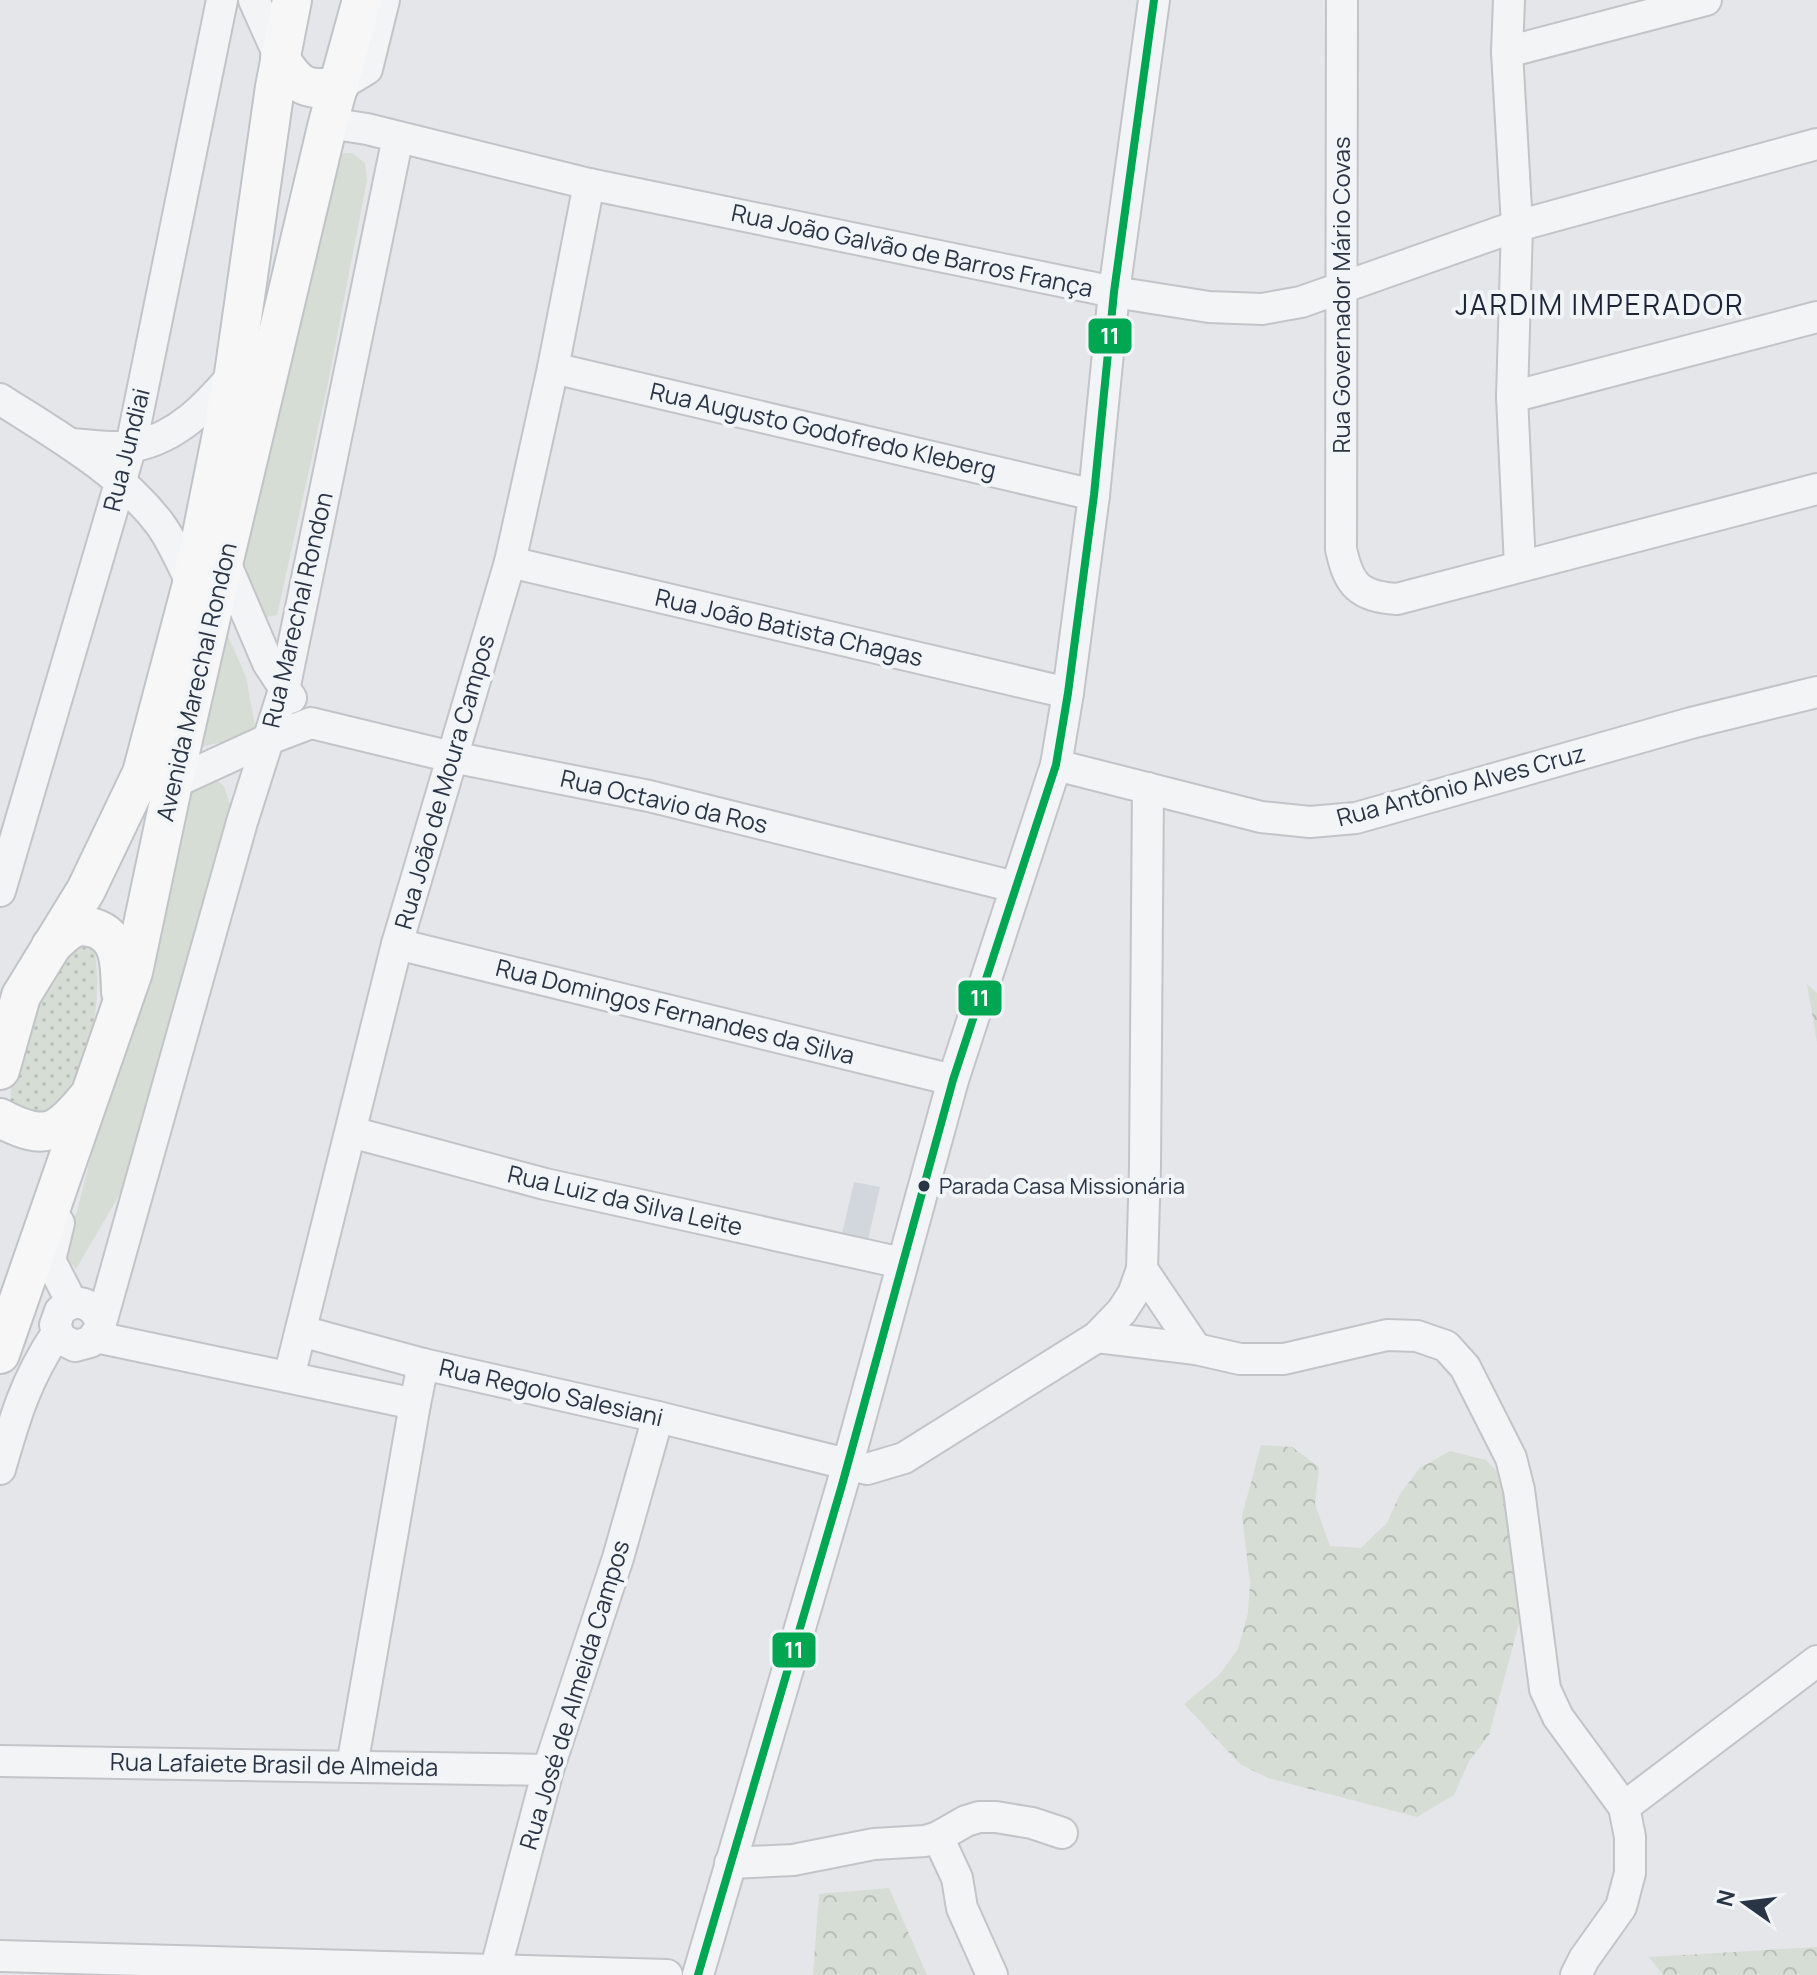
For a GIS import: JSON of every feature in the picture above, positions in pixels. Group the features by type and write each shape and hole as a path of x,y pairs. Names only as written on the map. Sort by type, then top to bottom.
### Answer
{"main road":[{"name":"Avenida Marechal Rondon","path":"0,1070 21,996 86,890 142,773 192,584 234,374 277,72 292,0"},
{"name":"Avenida Marechal Rondon","path":"0,1354 93,1092 144,932 173,783 224,560 328,123 362,0"},
{"path":"277,72 318,90 339,86"},
{"path":"277,72 310,117 328,123"},
{"path":"0,990 71,930 84,925 107,934 114,942 119,960 122,1007"},
{"path":"0,1118 32,1131 51,1130 65,1125 93,1092"}],"street":[{"name":"Rua Jundiai","path":"0,891 131,446 222,0"},
{"path":"254,0 277,72"},
{"path":"339,86 367,69 384,0"},
{"path":"698,1975 847,1466 953,1080 1056,765 1094,495 1114,292 1154,0"},
{"name":"Rua Governador Mário Covas","path":"1342,0 1341,549 1346,571 1355,587 1375,597 1397,599 1520,566"},
{"path":"1509,0 1507,52 1517,226 1512,397 1520,566 1817,489"},
{"path":"1507,52 1706,0"},
{"name":"Rua João Galvão de Barros França","path":"328,123 589,184 1114,292 1209,307 1262,309 1301,302 1517,226 1817,144"},
{"name":"Rua Marechal Rondon","path":"98,1329 242,822 284,690 398,137"},
{"name":"Rua João de Moura Campos","path":"289,1377 397,944 510,562 553,368 589,184"},
{"path":"1512,397 1817,317"},
{"path":"149,362 154,395 178,428"},
{"name":"Rua Augusto Godofredo Kleberg","path":"553,368 1094,495"},
{"path":"71,444 131,446 154,441 203,410 234,374"},
{"path":"0,399 71,444 121,484 158,522 192,584"},
{"path":"101,546 135,528 158,522"},
{"path":"173,783 311,723 284,690 268,663 224,560"},
{"name":"Rua João Batista Chagas","path":"510,562 1068,693"},
{"path":"252,625 269,633 283,628 301,608"},
{"name":"Rua Antônio Alves Cruz","path":"1056,765 1261,817 1310,822 1356,818 1691,723 1817,692"},
{"name":"Rua Octavio da Ros","path":"311,723 452,757 649,796 1015,887"},
{"path":"1148,788 1142,1269 1196,1349"},
{"name":"Rua Domingos Fernandes da Silva","path":"397,944 953,1080"},
{"name":"Rua Luiz da Silva Leite","path":"351,1132 545,1184 902,1263"},
{"path":"70,1155 50,1260 74,1302"},
{"path":"74,1302 95,1310 98,1329 90,1342 75,1346 68,1344 57,1333 55,1325 60,1311 74,1302 130,1214"},
{"name":"Rua Regolo Salesiani","path":"98,1329 289,1377 415,1404 423,1364 461,1370 867,1469 904,1458 1097,1337 1122,1311 1133,1294 1142,1269"},
{"path":"301,1331 423,1364"},
{"path":"0,1469 20,1401 36,1365 57,1333"},
{"path":"1097,1337 1196,1349 1240,1359 1284,1359 1387,1335 1417,1336 1446,1346 1465,1367 1511,1458 1519,1490 1545,1689 1558,1717 1624,1807 1630,1837 1630,1873 1621,1907 1576,1975"},
{"path":"352,1766 415,1404"},
{"name":"Rua José de Almeida Campos","path":"494,1972 548,1770 618,1558 658,1417"},
{"path":"1624,1807 1817,1661"},
{"name":"Rua Lafaiete Brasil de Almeida","path":"0,1761 548,1770"},
{"path":"730,1863 793,1860 874,1844 915,1842 938,1837 966,1821 987,1817 1032,1823 1062,1833"},
{"path":"938,1837 957,1878 962,1908 992,1975"},
{"path":"0,1956 667,1975"}],"shaded area":[{"path":"854,1182 880,1187 868,1240 842,1234"}],"green space":[{"path":"352,153 365,163 367,180 327,388 277,615 262,618 239,567 330,154"},
{"path":"224,627 246,677 255,726 240,740 193,750"},
{"path":"208,773 224,786 231,808 122,1190 76,1269 65,1254 64,1241 77,1212 180,799"},
{"path":"81,941 94,949 97,985 94,1023 75,1077 43,1122 10,1104 14,1052 34,991"},
{"path":"1807,984 1817,993 1817,1042"},
{"path":"1261,1445 1292,1447 1319,1467 1315,1504 1330,1546 1361,1548 1387,1523 1400,1494 1420,1468 1450,1451 1486,1460 1511,1486 1537,1556 1489,1735 1469,1761 1454,1795 1417,1817 1268,1778 1240,1764 1184,1704 1219,1675 1238,1649 1248,1613 1250,1582 1242,1516"},
{"path":"889,1888 927,1975 813,1975 819,1894"},
{"path":"1817,1947 1817,1975 1663,1975 1649,1957"}],"transit line":[{"name":"11","path":"698,1975 842,1485 953,1080 1056,765 1094,495 1114,292 1154,0"}],"place":[{"name":"Parada Casa Missionária","path":"924,1186"}],"district":[{"name":"JARDIM IMPERADOR","path":"1600,305"}]}
